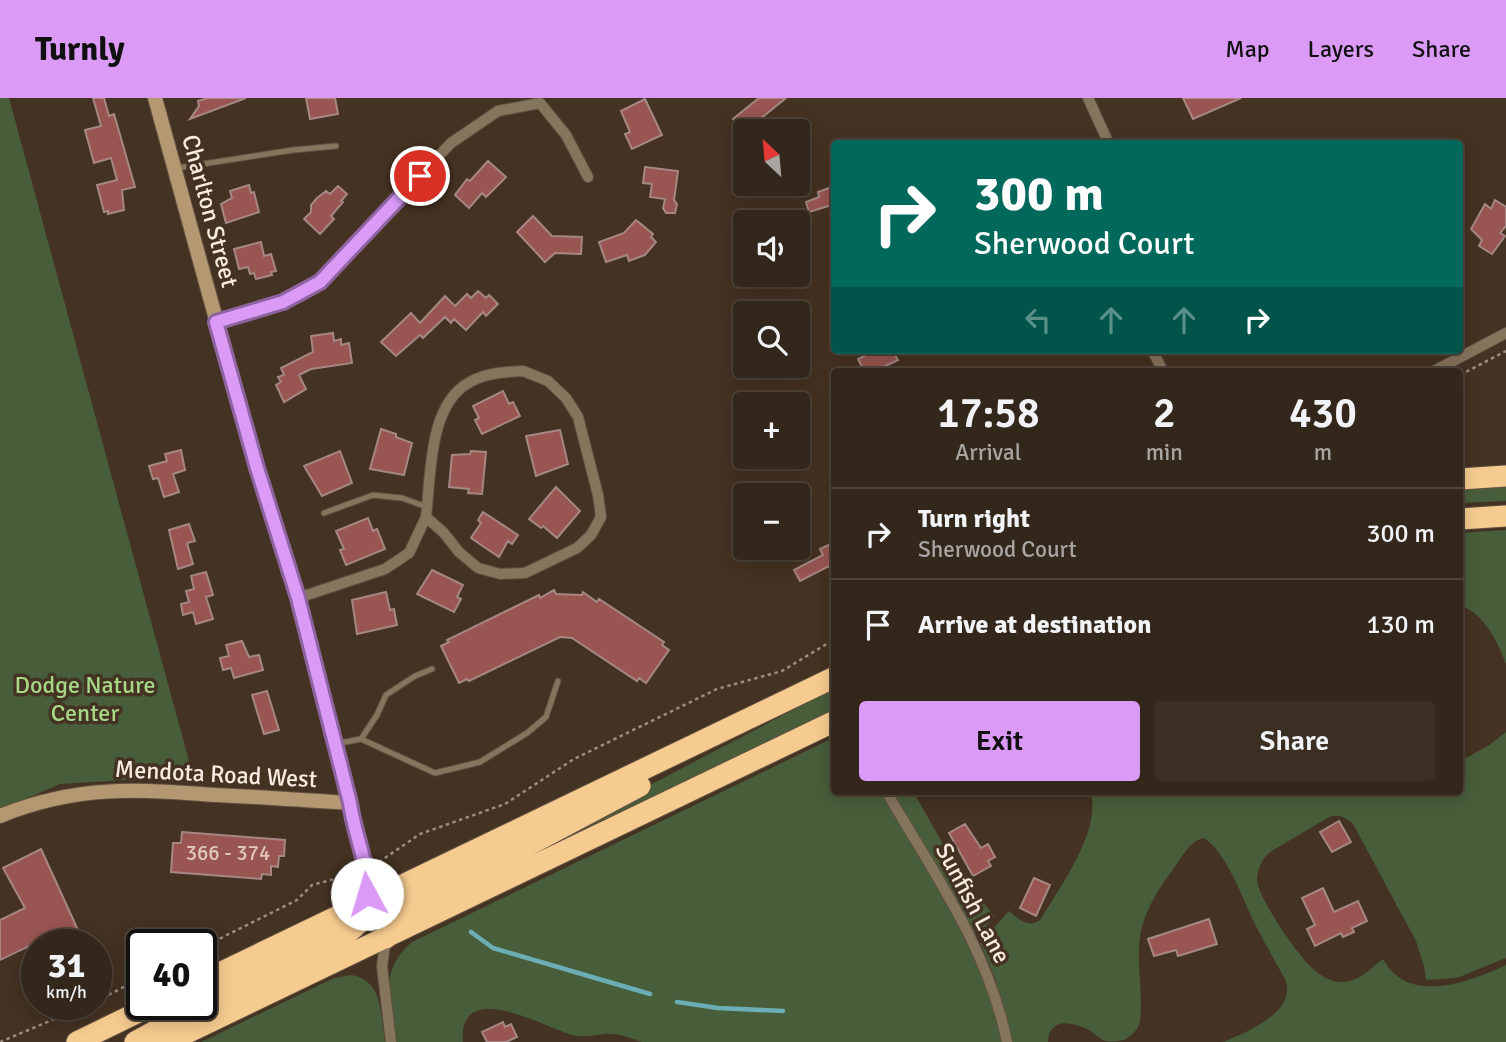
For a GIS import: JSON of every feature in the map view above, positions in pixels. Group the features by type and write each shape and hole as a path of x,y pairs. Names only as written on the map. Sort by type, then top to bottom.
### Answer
{"highway":[{"path":"1463,479 1506,476"},
{"path":"1463,519 1506,516"},
{"path":"217,974 831,679"},
{"path":"386,937 393,915 400,908 691,759 780,703"},
{"path":"168,1042 831,723"},
{"path":"135,1042 241,984 349,932 359,923 366,903"},
{"path":"77,1042 126,1018"}],"street":[{"name":"Charlton Street","path":"155,98 257,468 298,598 367,874 366,903"},
{"path":"1088,98 1107,140"},
{"path":"216,322 283,302 320,282 452,143 498,111 540,103 566,135 588,177"},
{"path":"1440,368 1506,333"},
{"path":"298,598 384,569 409,553 426,512 438,424 450,397 469,382 494,373 523,371 548,381 566,398 578,417 601,517 591,535 577,548 525,573 500,574 478,568 459,552 426,512"},
{"name":"Mendota Road West","path":"0,816 23,807 77,794 132,789 350,803"},
{"name":"Sunfish Lane","path":"888,795 973,940 996,994 1007,1042"},
{"path":"386,937 382,966 391,1042"}],"lane":[{"path":"174,168 336,146"},
{"path":"324,513 373,495 402,498 426,512"},
{"path":"361,739 386,695 415,676 432,669"},
{"path":"335,744 361,739 435,773 480,762 527,733 546,717 558,681"}],"path":[{"path":"1463,373 1506,351"},
{"path":"388,857 420,834 505,804 575,759 718,689 782,671 831,641"},
{"path":"217,940 297,900 312,885 348,877"},
{"path":"0,1042 52,1020"}],"green space":[{"name":"Dodge Nature Center","path":"0,98 9,98 193,776 60,784 0,810"},
{"path":"1506,485 1506,501 1463,503 1463,489"},
{"path":"1506,530 1506,664 1494,637 1483,622 1463,606 1463,533"},
{"path":"831,690 831,712 401,919 528,849"},
{"path":"1506,732 1506,958 1457,978 1426,980 1416,941 1353,824 1342,817 1329,817 1270,852 1260,865 1257,881 1280,927 1298,952 1315,971 1333,981 1354,980 1383,959 1394,973 1408,982 1424,986 1458,983 1506,965 1506,1042 1223,1042 1268,1019 1284,1001 1287,991 1285,979 1256,926 1234,877 1219,853 1203,838 1190,846 1183,855 1155,896 1145,917 1139,950 1140,1022 1135,1031 1124,1040 1105,1041 1080,1026 1062,1023 1052,1029 1048,1042 1012,1042 995,978 980,943 1009,911 1028,923 1041,919 1078,857 1090,822 1091,795 1463,795 1463,759 1488,746"},
{"path":"831,739 831,795 882,795 966,937 991,996 1002,1042 642,1042 614,1034 572,1035 505,1011 488,1009 474,1012 465,1023 463,1042 397,1042 390,1001 390,976 401,953 412,942"},
{"path":"894,795 915,795 958,871 995,917 975,933"},
{"path":"351,975 362,978 375,991 381,1010 385,1042 201,1042 334,978"}],"building":[{"path":"93,98 104,98 109,116 114,114 135,187 122,190 124,210 108,214 108,211 104,212 97,185 117,180 111,158 94,163 85,130 101,126"},
{"path":"208,98 246,98 190,119 199,106 198,101"},
{"path":"306,98 335,98 338,114 310,119"},
{"path":"759,98 786,98 760,119 733,119"},
{"path":"1183,98 1241,98 1193,119"},
{"path":"645,99 662,135 632,149 625,134 630,132 621,111"},
{"path":"488,161 506,177 486,197 482,193 469,208 455,195 467,179 470,181"},
{"path":"645,167 678,171 675,213 666,213 663,208 665,199 650,197 652,184 643,183"},
{"path":"249,185 251,193 254,192 259,212 226,223 221,204 232,198 230,191"},
{"path":"338,186 347,194 331,216 334,219 320,234 304,219 311,212 311,205 317,198 326,191 330,194"},
{"path":"831,187 831,205 810,212 806,202 819,197 818,192"},
{"path":"1495,200 1506,207 1506,226 1500,233 1505,236 1492,254 1479,246 1482,240 1471,229 1485,204 1491,209"},
{"path":"533,216 552,236 582,237 581,254 555,253 545,262 517,232"},
{"path":"636,220 653,234 651,237 656,242 645,255 629,261 627,255 606,262 599,242 624,233"},
{"path":"261,242 264,256 271,254 276,271 271,272 272,275 256,279 254,273 250,274 248,267 239,269 234,249"},
{"path":"478,291 486,298 489,295 498,304 486,316 483,312 466,330 454,319 451,323 445,317 423,338 420,335 396,356 381,342 411,313 420,323 445,296 455,306 467,294 471,298"},
{"path":"333,333 334,341 341,339 341,345 349,343 352,363 311,369 299,375 306,389 284,402 276,385 281,382 278,377 284,375 281,368 313,352 311,336"},
{"path":"869,354 894,354 898,360 881,368 862,368 858,359"},
{"path":"503,391 509,404 513,402 520,416 482,434 475,420 479,418 473,406"},
{"path":"381,429 412,443 404,475 370,469"},
{"path":"560,430 568,464 536,476 526,436"},
{"path":"181,450 185,470 173,474 179,492 164,497 158,478 153,479 149,466 167,461 165,454"},
{"path":"340,451 352,483 322,496 304,466"},
{"path":"471,451 486,452 482,494 468,493 469,489 449,487 452,455 470,454"},
{"path":"556,487 580,511 557,538 529,519"},
{"path":"483,512 518,535 512,544 508,541 499,557 471,538 481,523 478,520"},
{"path":"368,518 373,531 377,529 385,549 346,565 340,550 344,549 336,531"},
{"path":"189,524 195,541 187,543 193,564 178,569 169,530"},
{"path":"831,544 831,570 829,566 800,581 794,570 823,555 820,549"},
{"path":"432,570 463,585 457,597 461,599 454,612 417,594"},
{"path":"206,572 213,595 206,597 213,619 196,624 193,612 183,615 181,604 189,602 186,591 194,589 191,576"},
{"path":"554,590 556,594 582,595 583,592 597,602 599,599 664,642 662,645 669,650 646,683 639,678 637,681 572,638 560,637 469,681 467,679 459,683 441,646 449,642 447,640"},
{"path":"386,592 390,610 394,609 397,625 357,634 352,600"},
{"path":"242,641 249,657 259,655 263,670 234,678 231,668 223,670 220,658 229,656 226,645"},
{"path":"267,691 279,730 264,734 252,695"},
{"path":"1339,821 1351,842 1332,852 1320,832"},
{"path":"965,824 981,848 988,844 995,857 988,861 991,866 973,876 949,833"},
{"path":"182,832 285,840 284,856 279,856 278,867 271,866 271,875 262,874 261,879 171,872 173,843 181,843"},
{"path":"41,849 78,929 21,929 21,950 0,960 0,920 25,908 3,868"},
{"path":"1034,878 1050,885 1036,916 1020,908"},
{"path":"1323,888 1334,912 1358,901 1367,921 1352,928 1354,932 1343,937 1341,933 1315,946 1307,929 1315,925 1302,898"},
{"path":"1209,919 1217,944 1178,956 1176,950 1154,956 1148,939"},
{"path":"503,1022 505,1027 511,1024 517,1037 506,1042 487,1042 482,1032"}],"waterway":[{"path":"471,932 493,948 650,994"},
{"path":"677,1002 718,1008 783,1011"}],"route":[{"path":"367,894 367,874 298,598 257,468 216,322 283,302 320,282 420,176"}]}
